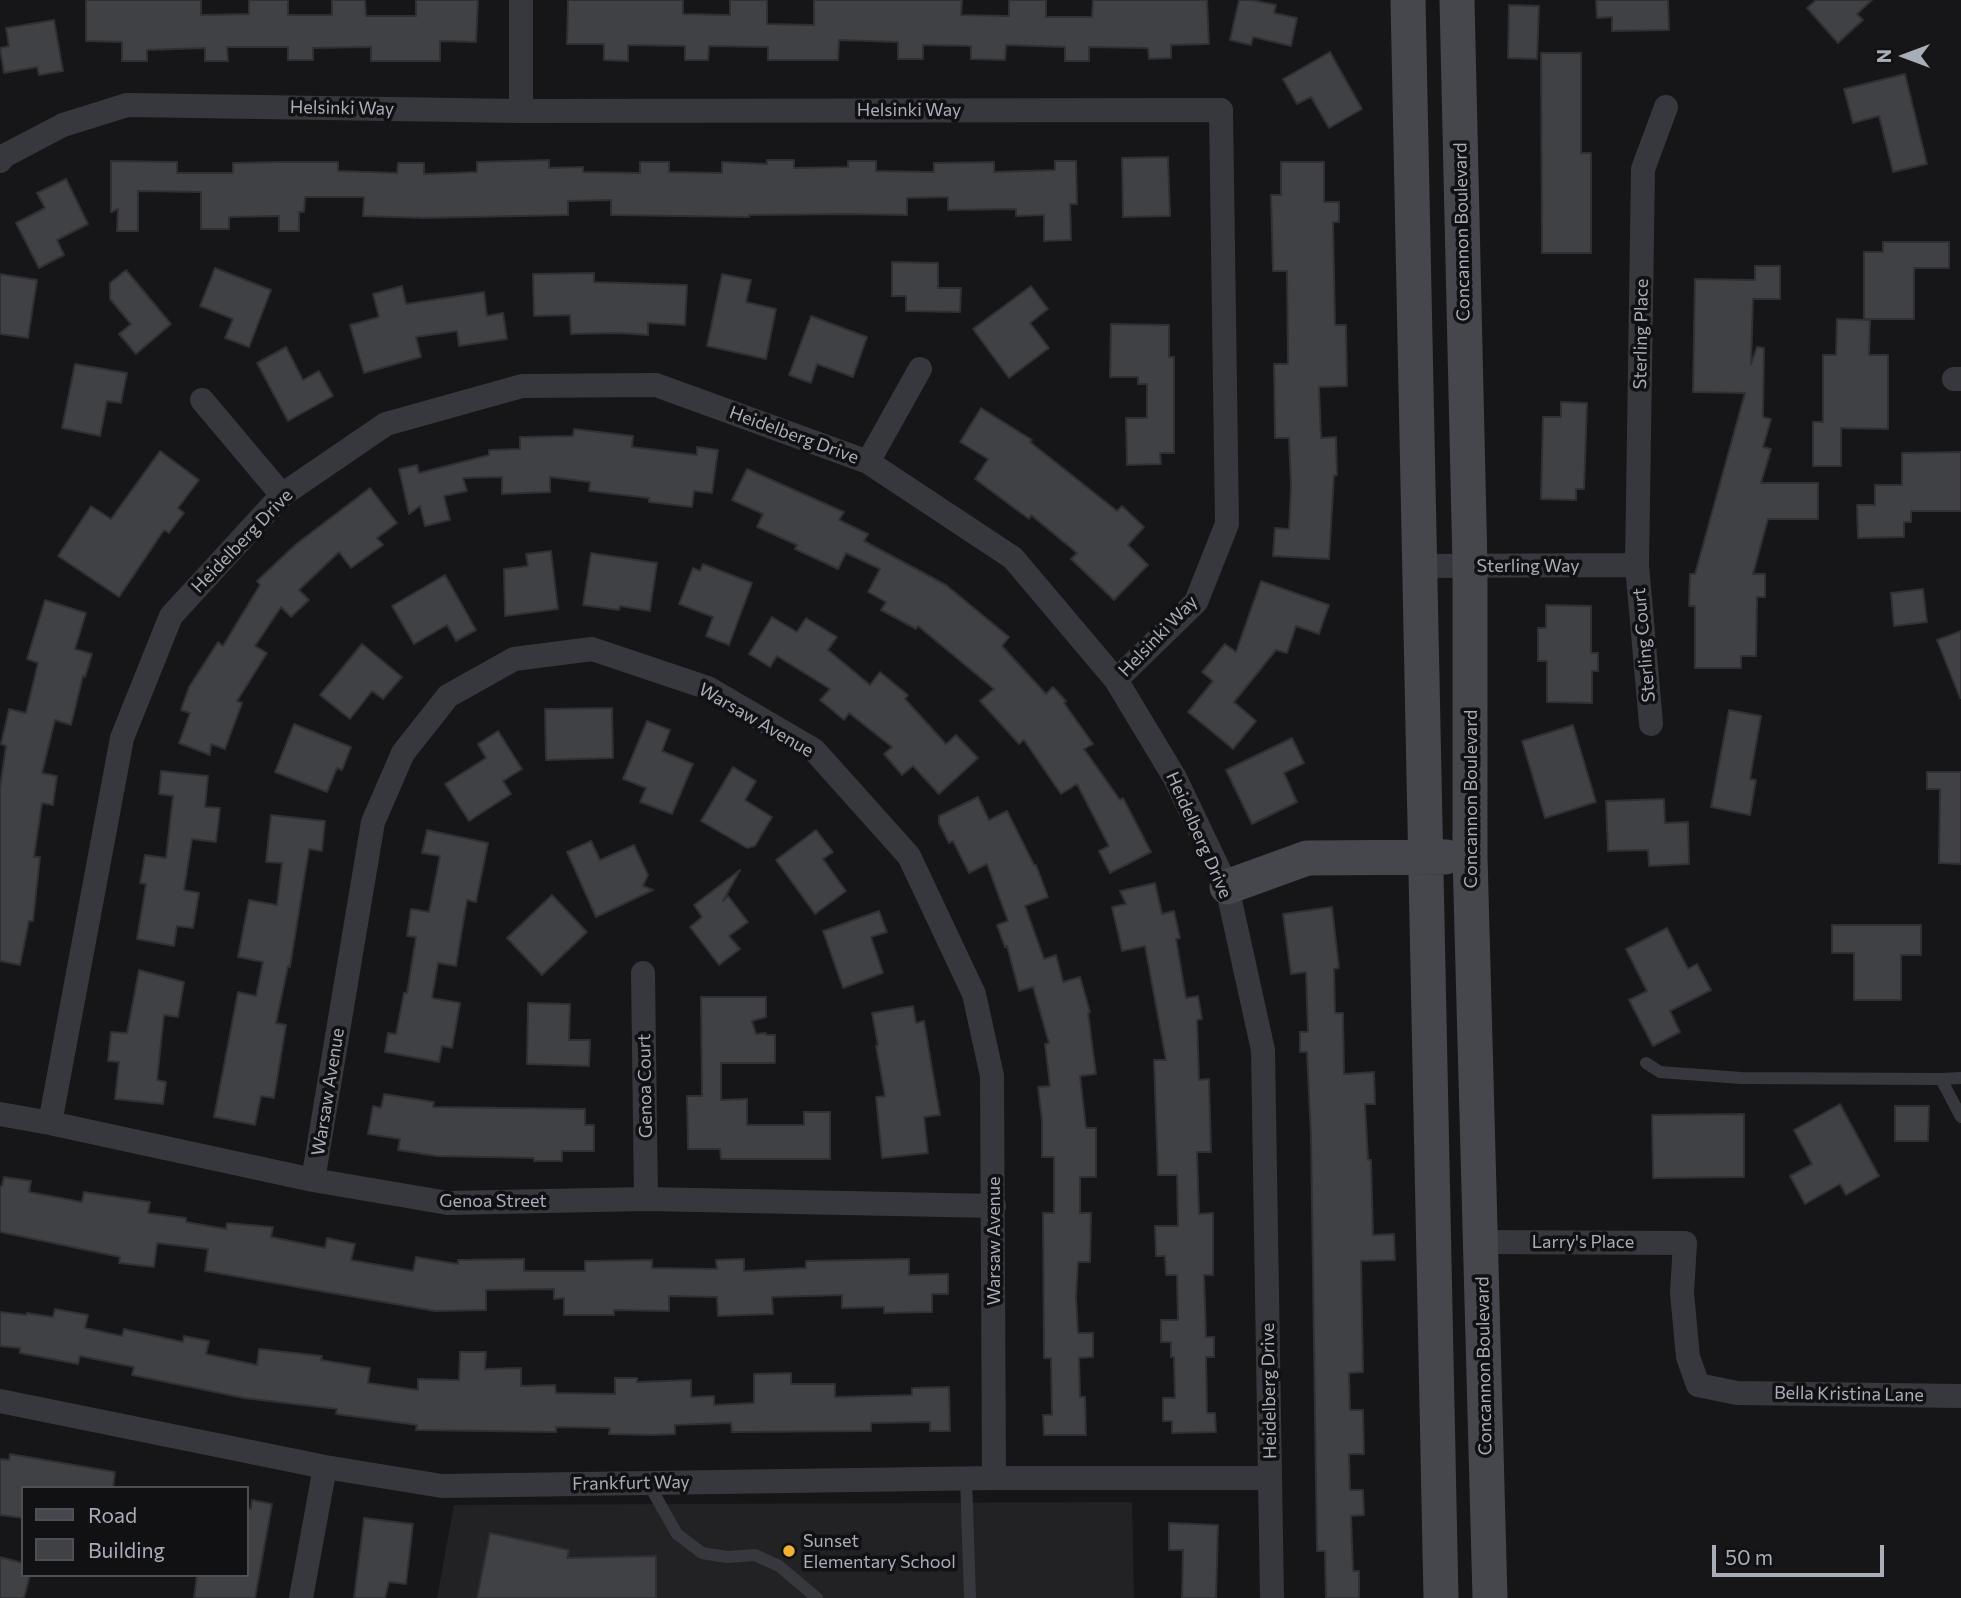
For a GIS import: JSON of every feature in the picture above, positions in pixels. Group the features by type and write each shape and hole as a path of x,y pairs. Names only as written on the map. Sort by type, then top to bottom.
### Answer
{"main road":[{"path":"1408,0 1441,1598"},
{"name":"Concannon Boulevard","path":"1457,0 1470,566 1470,856 1490,1598"},
{"path":"1227,887 1307,858 1470,856"}],"street":[{"path":"521,0 521,111"},
{"name":"Helsinki Way","path":"1,157 63,125 127,105 521,111 1222,110 1227,524 1196,602 1116,680"},
{"name":"Sterling Place","path":"1637,565 1643,169 1666,107"},
{"path":"868,462 920,369"},
{"name":"Heidelberg Drive","path":"50,1123 122,737 171,616 282,495 386,424 522,386 656,385 868,462 1013,558 1116,680 1175,778 1227,887 1263,1050 1272,1598"},
{"path":"202,400 282,495"},
{"name":"Sterling Way","path":"1420,566 1637,565"},
{"name":"Sterling Court","path":"1637,565 1651,724"},
{"name":"Warsaw Avenue","path":"313,1180 373,822 404,753 447,696 514,659 592,649 708,688 814,750 909,856 974,993 992,1076 994,1478"},
{"name":"Genoa Court","path":"643,973 646,1199"},
{"name":"Genoa Street","path":"0,1114 313,1180 447,1203 646,1199 994,1206"},
{"name":"Larry's Place","path":"1481,1242 1685,1242"},
{"name":"Bella Kristina Lane","path":"1685,1242 1682,1293 1688,1357 1698,1385 1737,1393 1961,1396"},
{"name":"Frankfurt Way","path":"0,1401 325,1467 442,1486 966,1478 1270,1478"},
{"path":"301,1598 325,1467"}],"lane":[{"path":"1646,1063 1660,1072 1741,1078 1961,1078"},
{"path":"1941,1079 1961,1117"},
{"path":"966,1478 970,1598"},
{"path":"648,1483 677,1534 702,1553 727,1557 755,1555 779,1566 817,1598"}],"shaded area":[{"name":"Sunset Elementary School","path":"1132,1502 1134,1598 437,1598 454,1505"}],"building":[{"path":"86,0 201,0 201,15 249,14 249,0 288,0 288,15 332,15 332,0 365,0 366,16 416,16 416,0 478,0 476,42 440,41 440,61 371,61 371,47 313,48 313,60 288,60 288,47 227,47 228,61 205,61 205,48 147,50 147,61 122,61 122,42 86,41"},
{"path":"568,0 683,0 683,14 730,15 730,0 767,0 767,24 814,25 814,0 962,0 961,15 1009,16 1009,0 1046,0 1046,17 1092,17 1093,0 1207,0 1209,44 1171,45 1171,58 1149,59 1148,48 1089,47 1089,61 1065,61 1065,47 1006,45 1005,60 971,59 971,46 923,45 923,59 898,59 898,42 839,40 838,60 768,60 768,47 709,46 708,60 685,60 685,46 628,45 628,61 604,60 604,44 567,44"},
{"path":"1239,0 1276,5 1274,13 1297,18 1291,46 1253,37 1251,45 1230,40"},
{"path":"1596,0 1668,0 1669,30 1612,31 1612,17 1597,18"},
{"path":"1816,0 1872,0 1857,14 1863,20 1838,43 1807,8"},
{"path":"1509,5 1539,6 1537,59 1508,58"},
{"path":"54,20 63,71 39,75 37,67 4,73 0,48 9,46 6,28"},
{"path":"1330,52 1362,109 1329,128 1311,97 1297,104 1283,79"},
{"path":"1541,53 1581,53 1581,153 1591,153 1591,253 1542,253"},
{"path":"1905,74 1927,164 1893,172 1879,116 1853,123 1844,89"},
{"path":"1168,157 1170,216 1123,217 1122,158"},
{"path":"549,160 549,168 583,167 583,172 640,173 640,162 669,162 669,172 722,173 722,162 767,164 767,160 794,160 794,168 848,167 848,161 876,161 876,171 934,172 934,163 994,162 994,172 1055,170 1055,161 1076,161 1077,204 1070,204 1071,240 1044,241 1044,215 1016,216 1016,209 948,210 948,197 907,198 907,215 611,215 611,200 568,201 568,215 423,218 363,216 364,197 305,197 304,212 299,212 299,231 279,231 279,216 229,217 229,229 201,229 201,192 138,191 138,231 117,231 118,209 111,212 111,161 177,162 177,173 233,173 233,163 338,162 338,171 397,173 398,163 424,163 424,174 477,172 477,162"},
{"path":"1281,162 1324,162 1324,202 1339,202 1339,222 1333,222 1335,325 1346,325 1347,386 1319,387 1321,438 1336,437 1337,475 1334,476 1329,559 1273,556 1275,528 1289,529 1291,486 1289,438 1275,438 1274,364 1288,364 1287,271 1273,271 1271,195 1281,195"},
{"path":"66,179 88,224 57,240 64,255 39,268 16,223 45,208 37,193"},
{"path":"1883,242 1949,242 1949,268 1914,268 1914,319 1864,319 1864,252 1883,252"},
{"path":"892,262 938,263 938,288 961,288 960,312 906,311 906,296 892,296"},
{"path":"1755,266 1780,266 1780,299 1753,299 1751,364 1757,347 1764,348 1763,417 1771,419 1763,447 1771,449 1761,483 1818,483 1818,519 1768,519 1753,574 1765,574 1765,597 1757,597 1756,656 1741,656 1741,668 1695,668 1695,606 1689,606 1690,574 1695,574 1745,393 1693,392 1695,279 1755,280"},
{"path":"215,268 271,290 249,347 225,338 233,319 200,306"},
{"path":"126,270 171,324 136,354 119,334 131,324 110,299 110,283"},
{"path":"594,273 594,282 687,285 685,325 648,323 648,335 571,334 570,315 534,316 533,274"},
{"path":"0,274 37,280 28,338 0,334"},
{"path":"722,274 751,280 746,302 776,309 766,359 707,346"},
{"path":"402,286 406,304 484,292 487,316 503,313 507,339 459,346 457,331 416,337 421,357 364,373 350,325 379,317 373,294"},
{"path":"1031,286 1048,309 1030,323 1049,348 1009,378 973,329"},
{"path":"811,316 867,337 853,377 817,364 811,383 789,375"},
{"path":"1837,319 1870,320 1869,355 1888,355 1888,429 1841,428 1841,466 1813,466 1813,422 1823,422 1823,355 1836,355"},
{"path":"1111,324 1169,325 1169,357 1174,357 1174,453 1160,453 1161,464 1127,465 1126,418 1147,418 1147,384 1138,384 1138,377 1110,377"},
{"path":"286,347 303,380 319,371 333,396 288,421 257,363"},
{"path":"75,364 127,373 121,403 107,401 100,436 62,428"},
{"path":"1561,402 1587,403 1584,489 1576,489 1576,500 1541,499 1543,417 1561,417"},
{"path":"981,408 1032,440 1030,442 1117,511 1122,506 1144,527 1128,545 1148,565 1114,600 1071,559 1077,553 1031,515 1029,519 975,479 988,459 960,442"},
{"path":"574,429 633,436 632,447 697,455 697,447 718,450 712,493 694,491 692,507 649,502 649,498 589,491 590,482 550,477 550,492 502,494 502,477 463,478 467,491 444,496 450,520 425,526 420,506 409,514 399,469 417,465 419,473 489,455 489,450 520,449 520,437 573,436"},
{"path":"160,451 199,480 178,508 184,513 169,533 164,530 119,597 58,556 91,506 111,519"},
{"path":"1961,452 1961,511 1911,511 1911,522 1904,522 1904,537 1858,538 1857,505 1875,505 1875,485 1902,485 1902,453"},
{"path":"747,469 844,512 839,520 868,534 864,541 946,585 1009,637 1002,646 1046,694 1053,687 1066,701 1064,703 1093,744 1084,749 1120,800 1123,798 1151,852 1110,873 1099,851 1109,846 1077,784 1061,794 1024,740 1019,744 980,701 994,689 918,626 916,629 881,610 886,602 868,592 880,569 846,553 838,569 795,549 797,545 757,527 763,514 732,500"},
{"path":"370,488 397,523 377,538 383,545 351,568 339,552 299,590 309,600 291,617 281,607 255,646 267,653 237,701 242,703 225,749 211,744 210,755 179,743 190,713 181,710 189,687 218,642 223,646 260,585 257,581 295,545"},
{"path":"551,551 558,609 505,616 504,569 528,566 526,554"},
{"path":"591,553 657,563 650,611 620,606 619,610 583,605"},
{"path":"703,564 752,583 729,645 706,636 713,617 679,604 693,568 700,571"},
{"path":"445,575 476,630 456,641 447,625 414,644 392,606"},
{"path":"1261,581 1329,605 1319,634 1296,626 1287,653 1276,650 1234,702 1256,721 1233,749 1188,712 1213,681 1202,672 1225,644 1236,652"},
{"path":"1923,589 1927,622 1894,626 1891,593"},
{"path":"45,600 86,613 75,649 92,654 85,677 83,676 71,725 55,720 42,773 57,776 53,805 42,803 34,857 40,857 33,921 29,921 20,965 0,961 0,788 6,746 1,744 9,709 26,713 38,663 27,659"},
{"path":"1546,605 1591,606 1591,653 1598,653 1598,671 1592,671 1592,703 1547,702 1547,661 1538,661 1538,628 1546,628"},
{"path":"772,617 797,632 806,618 837,637 828,650 870,685 880,672 908,695 905,699 946,744 956,735 978,758 939,794 913,766 902,775 884,754 892,747 849,713 844,720 820,700 830,689 777,656 770,667 749,654"},
{"path":"1961,631 1961,698 1960,698 1937,640"},
{"path":"362,644 402,677 383,699 372,691 350,719 320,695"},
{"path":"612,708 613,758 546,760 545,709"},
{"path":"1729,710 1761,716 1750,779 1756,780 1750,815 1711,807"},
{"path":"647,721 670,730 662,751 693,764 672,814 640,802 646,788 623,779"},
{"path":"294,724 351,747 342,770 337,768 327,792 275,772"},
{"path":"1573,725 1596,802 1545,818 1522,741"},
{"path":"498,731 522,769 503,781 511,794 469,821 445,784 486,758 478,744"},
{"path":"1292,738 1304,763 1284,773 1297,802 1252,824 1226,770"},
{"path":"733,767 756,781 745,800 772,817 755,846 747,848 701,821"},
{"path":"161,771 208,776 205,807 220,808 216,842 192,839 184,890 199,893 193,928 177,926 174,946 137,939 146,884 140,883 145,855 166,858 173,796 159,794"},
{"path":"1927,772 1961,772 1961,864 1939,863 1940,789 1927,789"},
{"path":"978,797 989,820 1007,811 1036,865 1048,897 1025,906 1044,959 1056,955 1063,982 1080,977 1090,1012 1096,1074 1080,1076 1086,1128 1096,1128 1096,1177 1080,1177 1080,1213 1091,1213 1090,1262 1078,1262 1076,1297 1078,1333 1093,1333 1093,1357 1079,1358 1080,1397 1085,1397 1086,1435 1044,1435 1043,1415 1052,1415 1051,1358 1044,1358 1043,1213 1054,1213 1054,1157 1042,1157 1042,1120 1038,1087 1050,1086 1045,1044 1049,1043 1033,987 1019,991 1007,946 1005,947 997,925 1008,921 987,864 969,873 953,841 949,843 939,823 939,816"},
{"path":"1664,799 1665,823 1688,822 1689,864 1649,866 1648,850 1608,851 1606,801"},
{"path":"271,815 325,821 322,851 309,849 290,967 288,966 276,1023 286,1025 274,1098 261,1096 255,1125 214,1117 238,992 256,996 263,962 238,957 249,900 277,905 282,863 266,862"},
{"path":"427,830 488,843 476,902 467,900 456,966 438,963 432,998 460,1003 452,1048 442,1046 439,1062 385,1052 388,1033 396,1034 404,993 407,993 416,937 407,936 411,909 429,912 440,856 422,853"},
{"path":"816,830 833,852 823,859 846,891 815,914 776,860"},
{"path":"591,841 600,860 634,845 648,875 643,886 653,890 596,917 567,852"},
{"path":"740,870 723,901 728,896 748,922 729,936 740,949 719,965 690,927 702,917 694,905"},
{"path":"1155,883 1162,914 1174,911 1180,938 1176,939 1186,998 1198,996 1202,1019 1197,1020 1199,1080 1209,1079 1211,1152 1197,1152 1199,1214 1213,1213 1213,1275 1204,1275 1206,1337 1214,1337 1214,1357 1206,1357 1207,1413 1215,1413 1216,1432 1172,1433 1172,1421 1163,1421 1163,1398 1175,1398 1174,1357 1171,1357 1171,1342 1161,1342 1161,1320 1178,1320 1177,1275 1166,1275 1165,1256 1156,1256 1155,1226 1178,1226 1177,1175 1158,1175 1154,1060 1166,1060 1145,946 1122,951 1112,907 1126,904 1120,891"},
{"path":"552,895 587,932 542,975 507,938"},
{"path":"1332,907 1339,968 1334,969 1335,1013 1343,1013 1344,1074 1374,1072 1375,1104 1365,1104 1368,1160 1371,1160 1373,1235 1394,1234 1395,1260 1361,1261 1363,1372 1349,1373 1350,1410 1363,1410 1364,1454 1349,1454 1350,1490 1363,1490 1364,1515 1351,1516 1353,1571 1359,1571 1359,1598 1326,1598 1325,1551 1317,1551 1311,1136 1307,1052 1300,1052 1300,1032 1308,1032 1306,972 1291,974 1283,914"},
{"path":"879,911 887,932 871,937 883,973 843,988 823,931"},
{"path":"1832,925 1921,925 1921,955 1901,955 1901,1000 1854,1000 1854,953 1832,953"},
{"path":"1667,928 1688,969 1697,964 1711,990 1670,1011 1680,1032 1653,1046 1629,1000 1647,991 1626,949"},
{"path":"139,970 184,982 178,1017 164,1015 157,1080 166,1082 163,1104 115,1099 119,1062 108,1061 111,1032 127,1033"},
{"path":"701,997 766,997 766,1017 752,1021 756,1034 775,1035 775,1063 721,1063 721,1100 747,1099 747,1125 804,1125 804,1112 830,1112 830,1159 721,1159 720,1149 688,1149 687,1096 702,1096"},
{"path":"528,1003 570,1004 569,1040 590,1040 589,1066 527,1064"},
{"path":"913,1006 916,1023 924,1021 940,1115 924,1117 928,1153 882,1158 876,1097 885,1096 872,1013"},
{"path":"384,1094 434,1102 433,1107 585,1109 585,1125 594,1125 594,1151 562,1151 562,1161 534,1161 534,1158 436,1156 398,1150 400,1139 368,1134 373,1106 381,1108"},
{"path":"1840,1104 1879,1176 1846,1195 1840,1184 1805,1204 1790,1176 1812,1164 1794,1130"},
{"path":"1895,1106 1929,1106 1928,1141 1895,1141"},
{"path":"1744,1114 1744,1177 1653,1178 1652,1115"},
{"path":"4,1177 31,1181 29,1192 82,1202 84,1192 150,1202 148,1213 186,1218 186,1222 226,1229 227,1223 273,1227 271,1237 325,1248 327,1238 355,1244 351,1260 413,1271 416,1257 458,1264 458,1260 524,1259 524,1271 585,1271 585,1261 652,1260 652,1268 717,1269 716,1260 744,1259 744,1271 806,1268 806,1261 909,1259 909,1275 948,1274 948,1294 932,1294 932,1312 884,1313 884,1307 842,1308 842,1295 772,1297 773,1314 718,1316 717,1297 669,1296 669,1311 614,1310 614,1315 564,1315 564,1298 554,1299 554,1289 486,1290 486,1310 435,1311 205,1271 208,1249 157,1243 154,1267 119,1263 120,1257 0,1232 0,1186"},
{"path":"55,1309 88,1315 85,1328 122,1336 124,1329 183,1342 184,1336 209,1341 206,1354 257,1365 259,1349 322,1356 321,1360 370,1368 368,1383 418,1390 418,1379 459,1380 460,1352 486,1352 485,1369 521,1368 521,1386 555,1385 556,1393 615,1394 615,1378 637,1378 637,1382 691,1380 691,1397 714,1396 714,1405 754,1403 754,1374 791,1373 791,1384 835,1384 835,1397 912,1395 912,1388 949,1387 950,1431 930,1431 930,1422 871,1423 871,1431 732,1432 731,1423 675,1425 675,1434 654,1435 609,1434 610,1428 556,1427 556,1432 416,1430 417,1425 336,1414 337,1409 244,1398 132,1375 134,1367 80,1356 78,1364 20,1353 20,1348 0,1346 0,1312 53,1317"},
{"path":"10,1454 115,1472 113,1486 21,1486 21,1518 0,1515 0,1459 9,1460"},
{"path":"252,1500 272,1504 255,1598 194,1598 197,1577 248,1577 248,1508 251,1509"},
{"path":"364,1518 413,1524 406,1584 389,1582 385,1598 354,1598"},
{"path":"1169,1523 1218,1525 1216,1598 1182,1598 1183,1550 1169,1550"},
{"path":"490,1533 569,1550 567,1558 656,1556 656,1598 477,1598"},
{"path":"0,1557 21,1562 21,1577 29,1577 24,1598 0,1598"}],"place":[{"name":"Sunset Elementary School","path":"789,1551"}]}
